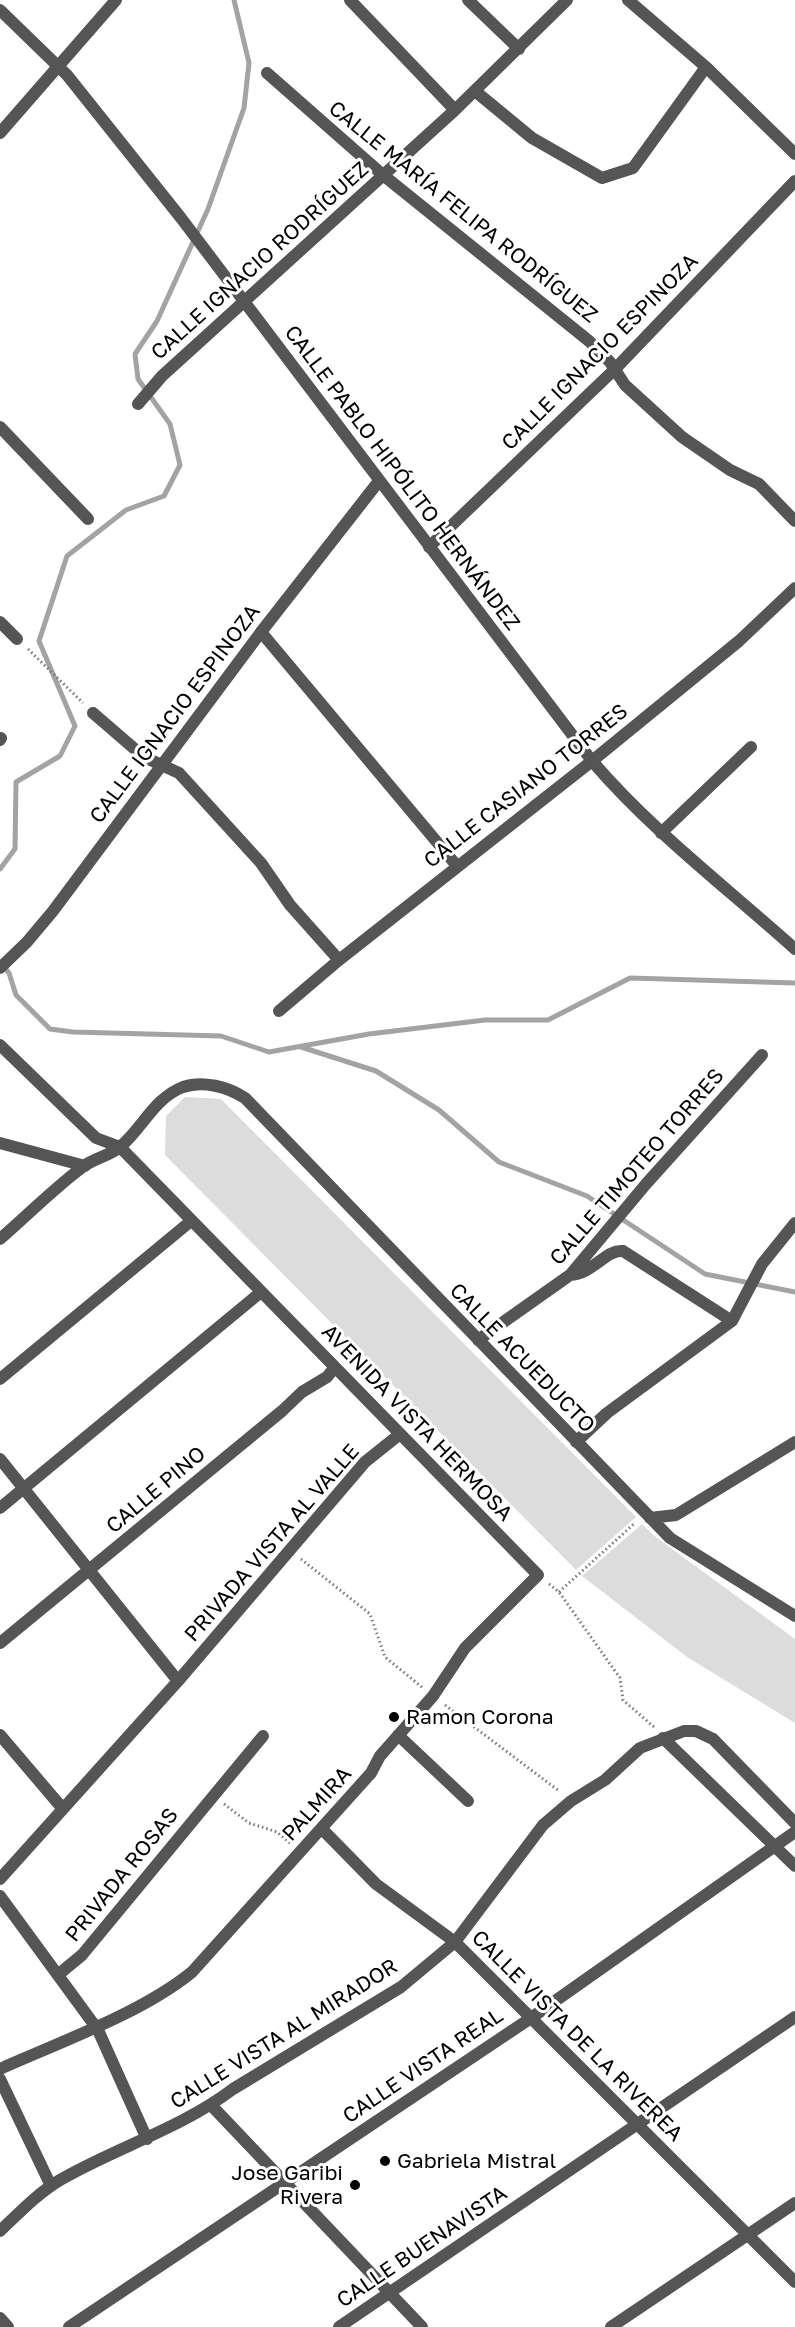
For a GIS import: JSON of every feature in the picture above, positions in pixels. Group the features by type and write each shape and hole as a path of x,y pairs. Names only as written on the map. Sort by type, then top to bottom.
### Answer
{"street":[{"path":"0,133 116,0"},
{"path":"350,0 455,110"},
{"path":"468,0 519,49"},
{"name":"CALLE IGNACIO RODRÍGUEZ","path":"139,403 155,384 243,300 455,110 567,0"},
{"path":"628,0 706,67 795,154"},
{"name":"CALLE PABLO HIPÓLITO HERNÁNDEZ","path":"0,10 58,65 181,218 592,760 661,833 744,902 792,946"},
{"path":"475,90 532,138 602,178 633,168 706,67"},
{"name":"CALLE MARÍA FELIPA RODRÍGUEZ","path":"267,73 382,175 589,341 615,369 625,385 682,437 730,470 759,484 795,521"},
{"name":"CALLE IGNACIO ESPINOZA","path":"429,547 615,369 795,181"},
{"path":"0,428 88,519"},
{"name":"CALLE IGNACIO ESPINOZA","path":"0,968 53,911 261,632 379,481"},
{"name":"CALLE CASIANO TORRES","path":"279,1011 339,960 739,641 795,588"},
{"path":"0,622 17,639"},
{"path":"261,632 457,866"},
{"path":"93,713 144,757 179,773 254,854 290,905 339,960"},
{"path":"661,833 751,747"},
{"path":"0,1045 96,1138 120,1147"},
{"name":"CALLE TIMOTEO TORRES","path":"478,1340 570,1275 646,1184 762,1055"},
{"name":"CALLE ACUEDUCTO","path":"120,1147 159,1104 183,1087 200,1085 222,1087 245,1098 670,1538 795,1616"},
{"path":"0,1143 84,1166"},
{"path":"0,1239 84,1166 120,1147"},
{"name":"AVENIDA VISTA HERMOSA","path":"120,1147 538,1575"},
{"path":"0,1379 191,1221"},
{"path":"576,1442 607,1413 732,1321 762,1264 795,1223"},
{"path":"570,1275 584,1273 615,1251 623,1251 732,1321"},
{"path":"0,1508 261,1292"},
{"name":"CALLE PINO","path":"0,1643 282,1411 302,1392 327,1377 334,1367"},
{"name":"PRIVADA VISTA AL VALLE","path":"0,1879 178,1681 365,1462 400,1434"},
{"path":"648,1516 676,1515 795,1442"},
{"path":"0,1459 178,1681"},
{"name":"PALMIRA","path":"96,2025 164,1992 192,1972 371,1773 380,1756 433,1696 465,1648 538,1575"},
{"name":"CALLE VISTA AL MIRADOR","path":"0,2231 51,2186 211,2105 232,2089 392,1994 455,1942 532,1838 553,1815 605,1780 640,1748 663,1738 696,1731 713,1739 795,1823"},
{"path":"0,1735 63,1809"},
{"path":"398,1735 468,1801"},
{"name":"PRIVADA ROSAS","path":"59,1974 82,1955 262,1736"},
{"path":"663,1738 795,1866"},
{"name":"CALLE VISTA DE LA RIVEREA","path":"322,1829 376,1884 455,1942 795,2282"},
{"name":"CALLE VISTA REAL","path":"69,2327 531,2018 795,1832"},
{"path":"0,1896 96,2025 147,2139"},
{"name":"CALLE BUENAVISTA","path":"339,2327 795,2018"},
{"path":"0,2069 96,2025"},
{"path":"0,2079 51,2186"},
{"path":"211,2105 422,2327"},
{"path":"612,2327 795,2203"},
{"path":"0,2319 8,2327"}],"path":[{"path":"17,639 93,713"},
{"path":"559,1592 648,1516"},
{"path":"290,1551 370,1614 385,1657 571,1801"},
{"path":"538,1575 559,1592 620,1678 623,1700 642,1715 663,1738"},
{"path":"212,1795 249,1822 277,1832 301,1852"}],"shaded area":[{"path":"185,1097 221,1099 636,1517 576,1570 165,1155 166,1116"},
{"path":"642,1524 657,1538 795,1639 795,1723 687,1657 582,1576"}],"waterway":[{"path":"0,869 15,849 16,782 60,756 75,726 39,641 67,556 126,510 164,496 180,465 170,424 138,379 135,354 157,321 208,209 244,108 249,63 234,0"},
{"path":"3,966 9,973 16,995 50,1029 73,1032 221,1036 269,1052 369,1034 485,1020 548,1020 630,978 795,983"},
{"path":"301,1047 376,1071 439,1110 499,1162 587,1196 705,1274 795,1292"}],"place":[{"name":"Ramon Corona","path":"394,1717"},
{"name":"Gabriela Mistral","path":"385,2161"},
{"name":"Jose Garibi Rivera","path":"355,2185"}]}
